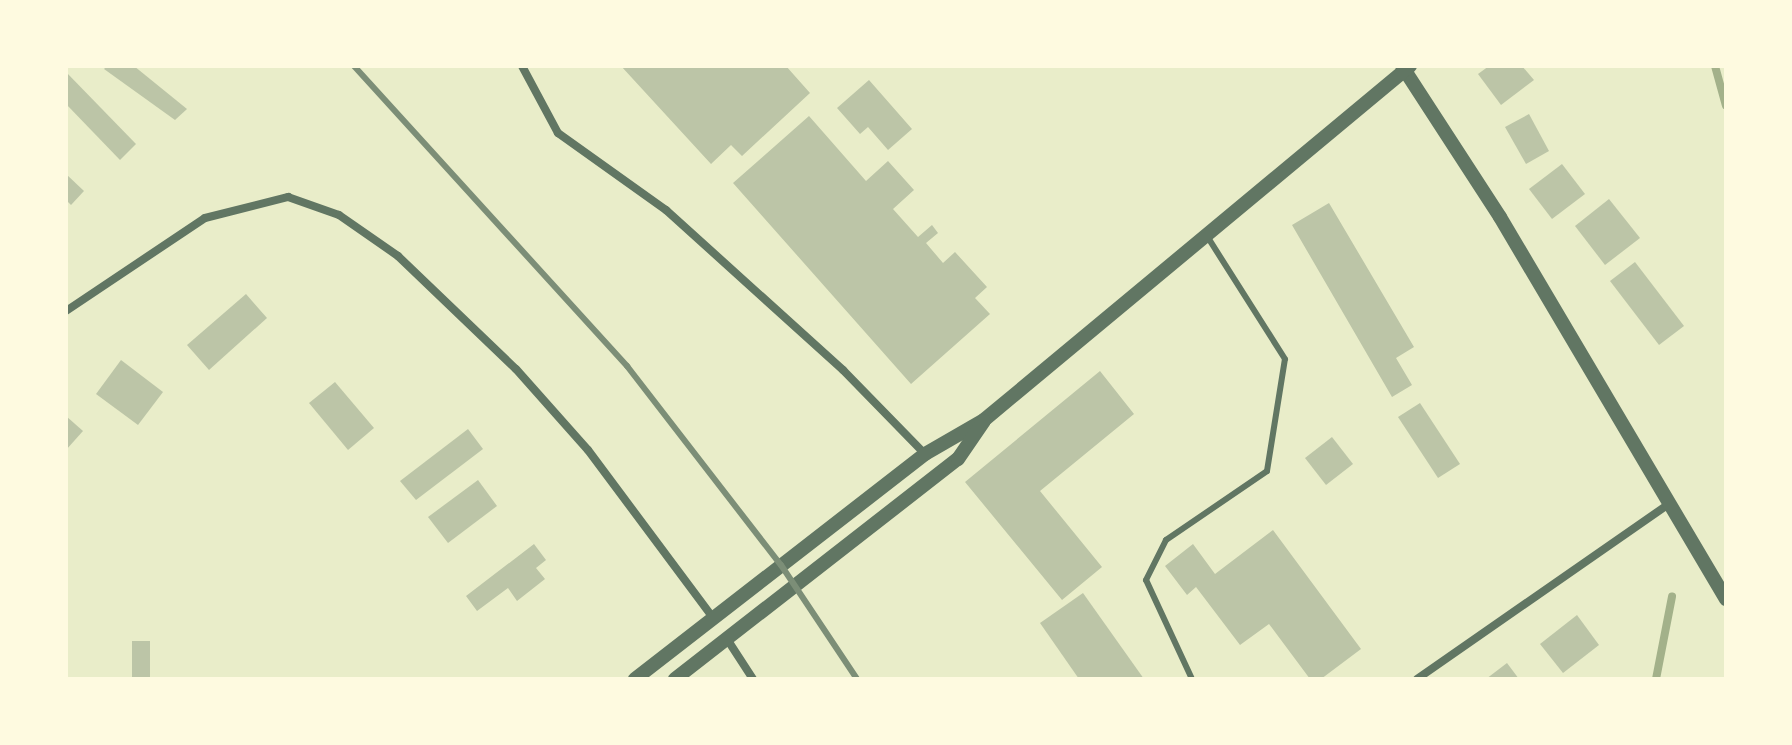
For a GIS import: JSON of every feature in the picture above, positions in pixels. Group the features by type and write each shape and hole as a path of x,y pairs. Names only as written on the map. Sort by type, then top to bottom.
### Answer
{"street":[{"path":"522,66 558,133 666,210 843,370 925,454"},
{"path":"635,679 925,454 984,420 1405,68 1500,217 1726,599"},
{"path":"66,311 205,218 288,197 339,215 398,256 516,369 588,450 713,618"},
{"path":"675,679 958,459 984,420"},
{"path":"1417,679 1671,503"},
{"path":"727,639 753,679"}],"lane":[{"path":"1192,679 1146,580 1166,540 1267,471 1285,359 1207,236"}],"building":[{"path":"107,66 134,66 187,109 175,120 104,69"},
{"path":"621,66 786,66 810,93 742,156 731,145 711,164"},
{"path":"1489,66 1522,66 1534,80 1501,105 1478,74"},
{"path":"66,72 136,144 120,160 66,104"},
{"path":"869,80 912,129 888,150 868,127 860,134 837,108"},
{"path":"1529,114 1549,151 1526,164 1505,127"},
{"path":"809,116 866,181 888,161 914,190 893,209 918,237 932,225 938,233 926,243 943,263 955,252 987,287 975,298 990,314 911,384 733,183"},
{"path":"1562,164 1585,194 1552,219 1529,189"},
{"path":"66,174 84,191 71,205 66,200"},
{"path":"1609,199 1640,238 1605,265 1575,226"},
{"path":"1329,203 1414,347 1396,358 1412,385 1392,397 1292,225"},
{"path":"1635,262 1684,326 1659,345 1610,281"},
{"path":"246,294 267,318 209,370 187,345"},
{"path":"121,360 163,392 138,425 96,394"},
{"path":"1100,371 1134,414 1040,491 1102,567 1062,600 965,482"},
{"path":"335,382 374,428 348,450 309,403"},
{"path":"1420,403 1460,464 1438,478 1398,417"},
{"path":"66,416 83,431 66,450"},
{"path":"468,429 483,449 416,500 400,481"},
{"path":"1332,437 1353,464 1326,485 1305,458"},
{"path":"478,480 497,506 448,543 428,517"},
{"path":"1273,530 1361,649 1321,679 1310,679 1269,624 1240,645 1196,587 1187,595 1165,566 1193,544 1215,574"},
{"path":"534,544 546,560 536,568 545,579 517,601 508,588 477,611 466,596"},
{"path":"1083,593 1144,679 1079,679 1040,623"},
{"path":"1577,615 1599,645 1563,673 1540,644"},
{"path":"132,641 150,641 150,679 132,679"},
{"path":"1507,663 1519,679 1486,679"}],"waterway":[{"path":"1715,66 1726,106"},
{"path":"1656,679 1672,597"}],"railway":[{"path":"354,66 627,366 781,565 857,679"}]}
